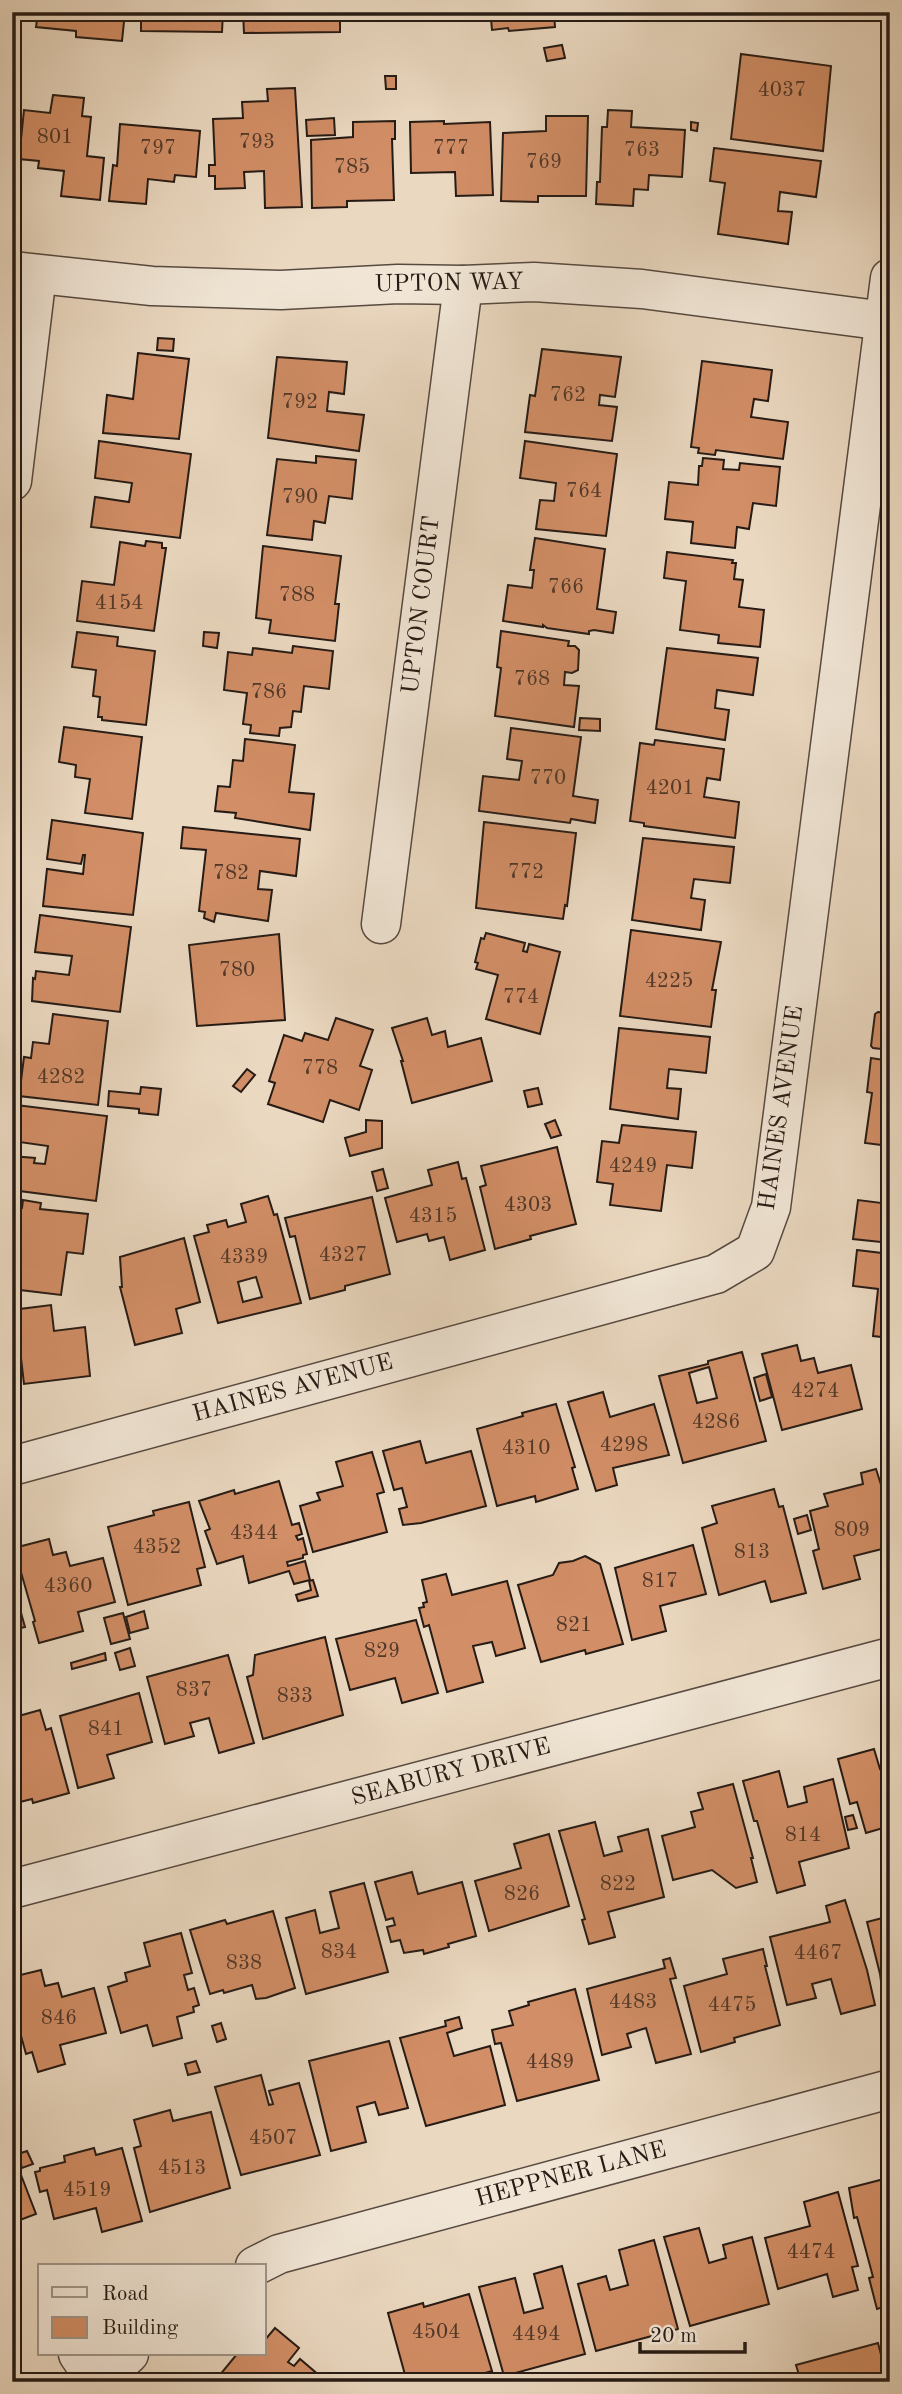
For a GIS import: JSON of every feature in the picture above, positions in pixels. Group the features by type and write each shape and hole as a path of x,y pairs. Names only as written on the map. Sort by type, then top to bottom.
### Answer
{"street":[{"name":"UPTON WAY","path":"24,273 152,286 281,290 398,284 534,282 642,289 884,321"},
{"path":"12,481 24,273"},
{"name":"HAINES AVENUE","path":"12,1466 716,1274 755,1251 771,1207 890,278"},
{"name":"UPTON COURT","path":"381,924 463,285"},
{"name":"SEABURY DRIVE","path":"12,1889 890,1657"},
{"name":"HEPPNER LANE","path":"259,2264 279,2254 890,2089"},
{"path":"79,2356 98,2382 127,2356"}],"building":[{"path":"12,12 22,12 21,20 12,19"},
{"path":"38,12 125,12 122,41 76,37 76,31 36,27"},
{"path":"135,12 223,12 222,32 141,31 141,21 135,20"},
{"path":"243,12 340,12 340,32 244,33"},
{"path":"467,12 554,12 555,27 492,30 491,19 468,21"},
{"path":"562,45 565,58 547,61 544,48"},
{"path":"741,54 831,66 823,151 731,139"},
{"path":"385,76 396,76 396,89 386,89"},
{"path":"295,88 302,207 265,208 264,171 244,172 245,188 215,189 215,176 209,176 209,165 215,165 213,119 243,118 242,102 268,101 267,89"},
{"path":"53,95 84,98 82,116 91,117 87,156 104,158 100,200 61,196 64,171 38,168 39,161 19,159 24,110 50,113"},
{"path":"608,110 632,111 631,127 685,130 682,177 649,175 648,190 634,189 633,206 596,204 597,182 600,182 602,127 607,127"},
{"path":"546,116 588,116 586,196 538,196 538,202 501,201 503,133 546,131"},
{"path":"334,118 335,135 307,136 306,120"},
{"path":"395,121 395,139 392,139 394,200 347,201 347,207 312,208 311,140 353,137 353,122"},
{"path":"444,121 444,124 490,122 493,195 456,196 455,172 411,173 410,122"},
{"path":"691,122 698,123 697,131 691,130"},
{"path":"120,124 200,131 196,177 175,175 174,182 148,179 146,204 109,201 113,165 117,166"},
{"path":"714,148 821,161 816,197 780,192 778,211 792,212 788,244 718,234 725,183 710,181"},
{"path":"158,338 174,339 173,351 157,350"},
{"path":"542,349 621,357 615,397 600,395 599,405 617,407 612,441 525,432 530,395 535,396"},
{"path":"138,353 189,359 179,439 103,433 107,395 133,399"},
{"path":"277,357 347,362 344,394 329,392 327,411 364,415 359,451 268,438"},
{"path":"702,361 772,370 768,401 754,399 751,417 788,422 783,459 716,450 715,455 698,453 699,448 691,447"},
{"path":"99,441 191,454 180,538 91,527 95,497 129,502 132,483 95,478"},
{"path":"525,441 617,454 606,536 536,529 540,500 554,501 556,483 520,478"},
{"path":"316,456 356,460 352,499 329,496 325,523 314,521 312,540 267,535 277,459 316,463"},
{"path":"703,458 724,460 723,469 739,470 740,463 780,467 776,506 753,503 749,529 737,527 735,548 691,543 693,522 665,519 669,482 698,485 699,466 702,466"},
{"path":"535,538 605,549 597,609 616,612 613,633 594,630 589,631 589,634 503,621 508,585 532,588 534,570 530,570"},
{"path":"146,541 162,543 162,548 166,548 154,631 77,621 82,581 114,585 120,542 145,546"},
{"path":"263,546 341,556 335,604 339,604 335,641 269,633 271,620 256,618"},
{"path":"667,552 733,560 732,563 736,563 734,579 743,580 739,607 764,610 760,647 718,643 719,635 680,630 686,581 664,578"},
{"path":"501,631 569,641 568,646 575,646 579,650 578,670 565,672 564,685 579,686 574,727 495,716 501,668 497,667"},
{"path":"77,632 118,637 117,646 155,651 146,725 102,720 102,717 98,717 100,697 93,696 96,670 72,667"},
{"path":"204,632 219,633 217,648 203,646"},
{"path":"293,646 333,651 329,689 304,686 301,712 293,711 291,727 280,728 279,736 250,733 251,725 243,724 247,693 224,690 228,652 252,655 253,648 292,653"},
{"path":"667,648 758,658 753,695 717,690 715,708 729,710 725,740 656,729"},
{"path":"580,718 600,719 600,731 579,730"},
{"path":"64,727 142,737 132,819 85,813 90,779 75,777 76,765 59,762"},
{"path":"511,728 581,737 573,796 598,800 595,823 571,819 570,823 479,811 483,776 519,780 522,761 507,759"},
{"path":"245,739 295,745 289,792 314,794 310,830 235,818 236,813 215,811 218,786 230,787 233,760 243,761"},
{"path":"655,740 724,749 720,780 707,778 704,797 739,802 735,838 644,826 644,823 630,821 640,743 654,745"},
{"path":"52,820 143,833 133,915 43,906 47,869 83,874 85,855 81,864 47,859"},
{"path":"484,822 576,833 563,919 476,908"},
{"path":"183,827 300,839 296,876 260,871 258,889 272,890 268,921 216,913 214,922 204,918 205,912 199,911 206,850 181,848"},
{"path":"643,838 734,847 730,883 694,879 691,898 705,900 701,930 632,920"},
{"path":"40,915 131,927 120,1012 32,1001 36,971 69,975 72,956 35,952"},
{"path":"631,930 721,942 712,990 716,990 711,1027 620,1016"},
{"path":"486,933 525,943 523,951 527,952 529,944 560,952 540,1034 486,1019 498,975 476,969 478,963 475,962 481,938 484,939"},
{"path":"279,934 285,1020 197,1026 189,945"},
{"path":"890,1013 890,1050 871,1046 875,1014"},
{"path":"53,1014 108,1021 98,1105 19,1096 24,1057 31,1058 33,1042 49,1044"},
{"path":"336,1018 373,1030 360,1066 372,1070 359,1110 330,1100 323,1122 268,1104 275,1083 269,1081 284,1035 302,1041 305,1033 328,1040"},
{"path":"427,1018 432,1035 445,1031 448,1047 481,1038 492,1081 412,1103 403,1061 392,1028"},
{"path":"619,1028 710,1037 706,1073 669,1069 667,1088 681,1089 678,1119 610,1109"},
{"path":"871,1058 890,1061 890,1146 865,1143 872,1093 867,1092"},
{"path":"247,1069 255,1075 241,1092 233,1086"},
{"path":"141,1087 161,1089 158,1115 139,1113 139,1109 108,1106 109,1091 140,1094"},
{"path":"538,1088 542,1104 528,1107 524,1091"},
{"path":"16,1105 107,1116 96,1201 12,1190 12,1156 35,1158 34,1163 45,1164 48,1146 12,1141"},
{"path":"366,1120 382,1121 382,1148 350,1156 345,1138 366,1132"},
{"path":"555,1120 561,1135 551,1138 545,1124"},
{"path":"622,1125 696,1132 692,1168 667,1165 661,1211 610,1205 613,1184 597,1182 602,1141 619,1143"},
{"path":"557,1147 576,1224 495,1249 480,1187 486,1185 481,1166"},
{"path":"886,1158 890,1159 890,1243 853,1239 858,1200 881,1203"},
{"path":"458,1162 462,1179 466,1178 485,1250 450,1260 444,1237 429,1241 427,1234 397,1242 385,1198 432,1185 428,1170"},
{"path":"383,1169 388,1188 377,1191 372,1172"},
{"path":"268,1196 274,1215 277,1214 301,1303 218,1323 194,1236 209,1232 207,1225 226,1220 228,1227 246,1222 241,1204","holes":["256,1277 262,1297 243,1302 238,1282"]},
{"path":"372,1197 390,1274 310,1299 295,1236 290,1237 285,1218"},
{"path":"23,1200 41,1203 40,1209 88,1214 83,1254 67,1252 61,1295 12,1289 12,1207 22,1208"},
{"path":"184,1238 200,1302 176,1309 182,1333 135,1345 120,1287 120,1257"},
{"path":"857,1250 890,1254 890,1338 873,1336 878,1289 853,1286"},
{"path":"51,1305 54,1331 85,1327 90,1376 24,1384 21,1358 12,1359 12,1310"},
{"path":"797,1345 801,1361 814,1358 818,1373 851,1365 862,1409 782,1430 762,1354"},
{"path":"742,1352 766,1441 683,1463 659,1376 708,1364 708,1361","holes":["709,1367 717,1398 697,1403 689,1373"]},
{"path":"766,1374 772,1397 760,1401 754,1378"},
{"path":"603,1392 610,1417 654,1404 669,1455 613,1468 617,1485 596,1491 568,1402"},
{"path":"556,1404 575,1467 572,1468 578,1489 536,1502 535,1496 497,1506 477,1429"},
{"path":"420,1441 426,1463 471,1451 486,1506 403,1525 399,1509 407,1507 402,1488 394,1490 383,1451"},
{"path":"372,1452 384,1492 377,1494 387,1532 313,1552 300,1506 320,1500 317,1493 343,1486 336,1462"},
{"path":"876,1469 890,1513 890,1547 854,1556 860,1579 823,1589 813,1551 819,1549 810,1511 828,1506 824,1494 863,1484 861,1473"},
{"path":"279,1481 292,1525 299,1523 302,1534 296,1536 298,1540 303,1538 307,1554 303,1555 303,1558 287,1562 288,1566 305,1561 310,1580 294,1584 289,1571 249,1583 243,1556 217,1564 205,1531 210,1529 199,1501 234,1490 235,1494"},
{"path":"774,1489 779,1507 783,1506 806,1593 771,1602 765,1581 719,1595 702,1528 717,1523 712,1506"},
{"path":"189,1502 205,1567 197,1569 201,1585 128,1605 108,1527"},
{"path":"807,1515 811,1530 798,1534 794,1519"},
{"path":"49,1539 53,1555 66,1552 70,1566 103,1558 115,1602 78,1612 83,1631 39,1643 14,1548"},
{"path":"693,1545 706,1594 660,1606 666,1631 632,1640 615,1568"},
{"path":"585,1556 600,1564 623,1644 586,1654 585,1650 541,1662 518,1585 553,1575 559,1563"},
{"path":"446,1574 452,1595 507,1581 525,1648 496,1656 492,1642 473,1646 483,1682 447,1692 429,1625 424,1627 419,1608 424,1607 423,1603 427,1602 422,1580"},
{"path":"313,1580 318,1596 298,1601 296,1595 311,1590 309,1581"},
{"path":"12,1581 25,1627 12,1630"},
{"path":"144,1611 148,1628 130,1633 126,1617"},
{"path":"123,1613 130,1639 111,1644 104,1618"},
{"path":"416,1620 438,1693 402,1703 395,1678 350,1690 336,1639"},
{"path":"325,1637 343,1715 263,1739 247,1677 253,1675 255,1655"},
{"path":"130,1648 135,1666 120,1670 115,1653"},
{"path":"105,1653 106,1660 72,1669 71,1663"},
{"path":"228,1655 254,1743 219,1753 209,1718 190,1723 194,1736 165,1744 147,1677"},
{"path":"139,1693 152,1742 107,1755 114,1778 78,1788 60,1716"},
{"path":"12,1706 15,1717 40,1710 46,1730 51,1728 69,1793 33,1803 32,1799 12,1804 12,1737 19,1736 15,1723 12,1723"},
{"path":"874,1749 880,1769 890,1767 890,1826 866,1833 857,1802 850,1804 838,1759"},
{"path":"779,1771 788,1807 807,1802 804,1787 833,1779 849,1848 799,1862 805,1885 777,1893 743,1781"},
{"path":"733,1784 757,1882 736,1888 712,1870 673,1880 662,1836 695,1827 691,1812 703,1809 698,1793"},
{"path":"853,1815 857,1828 848,1830 845,1817"},
{"path":"595,1822 604,1856 622,1851 618,1837 648,1829 664,1897 608,1912 615,1937 589,1944 582,1920 585,1919 559,1831"},
{"path":"549,1834 569,1906 489,1931 475,1881 521,1868 514,1844"},
{"path":"412,1872 418,1894 462,1882 476,1936 424,1954 423,1950 404,1953 400,1940 391,1942 387,1927 395,1925 393,1918 386,1920 375,1882"},
{"path":"364,1883 388,1972 306,1994 286,1918 315,1910 320,1933 339,1928 330,1892"},
{"path":"845,1900 875,2005 841,2014 831,1979 812,1984 816,1998 787,2005 770,1937 830,1922 826,1906"},
{"path":"273,1911 295,1988 256,1999 252,1985 210,1994 190,1930 225,1920 227,1924"},
{"path":"890,1916 890,2001 884,2003 867,1922"},
{"path":"181,1933 192,1973 184,1975 188,1990 194,1988 199,2005 193,2007 194,2012 177,2017 182,2038 153,2046 147,2025 121,2033 108,1987 127,1981 125,1973 150,1966 144,1943"},
{"path":"763,1949 780,2025 734,2038 735,2042 701,2052 684,1986 727,1974 723,1959"},
{"path":"670,1958 676,1978 670,1979 691,2054 656,2063 646,2028 627,2034 631,2047 602,2055 587,1989 665,1968 663,1960"},
{"path":"41,1970 45,1986 58,1983 62,1997 94,1988 106,2033 60,2045 65,2064 38,2072 32,2052 26,2054 12,2003 12,1977"},
{"path":"575,1989 599,2080 517,2101 501,2043 495,2044 492,2030 513,2025 509,2011 529,2005 528,2002"},
{"path":"459,2017 462,2028 447,2033 454,2056 490,2046 505,2105 426,2126 400,2038 446,2026 445,2021"},
{"path":"221,2023 226,2039 217,2042 212,2026"},
{"path":"389,2041 408,2108 379,2115 375,2102 357,2107 366,2142 331,2151 309,2061"},
{"path":"196,2061 200,2072 188,2075 185,2064"},
{"path":"261,2075 269,2105 273,2104 269,2091 299,2083 320,2155 241,2175 215,2087"},
{"path":"170,2110 173,2121 211,2112 230,2188 150,2212 134,2148 141,2146 134,2120"},
{"path":"94,2148 96,2155 122,2148 142,2221 102,2232 96,2208 54,2219 47,2190 40,2192 35,2172 40,2171 40,2168 65,2162 64,2156"},
{"path":"27,2151 33,2164 22,2168 18,2154"},
{"path":"21,2175 36,2214 12,2223 12,2179"},
{"path":"884,2179 890,2200 890,2305 877,2309 869,2278 873,2277 857,2217 854,2218 849,2188"},
{"path":"838,2192 858,2266 852,2267 858,2290 833,2297 827,2274 778,2289 765,2238 810,2226 804,2202"},
{"path":"699,2228 709,2263 726,2258 723,2245 752,2237 769,2304 690,2326 664,2237"},
{"path":"654,2240 678,2329 596,2351 578,2284 606,2276 610,2290 628,2285 619,2250"},
{"path":"562,2266 585,2354 504,2376 479,2287 515,2278 524,2313 543,2308 534,2274"},
{"path":"469,2294 492,2371 455,2382 452,2378 438,2382 407,2382 388,2313 423,2303 424,2307"},
{"path":"275,2328 299,2348 288,2362 294,2366 300,2359 327,2382 214,2382 235,2356 266,2356 266,2339"},
{"path":"878,2343 888,2382 801,2382 796,2365"},
{"path":"790,2374 792,2382 757,2382"}]}
